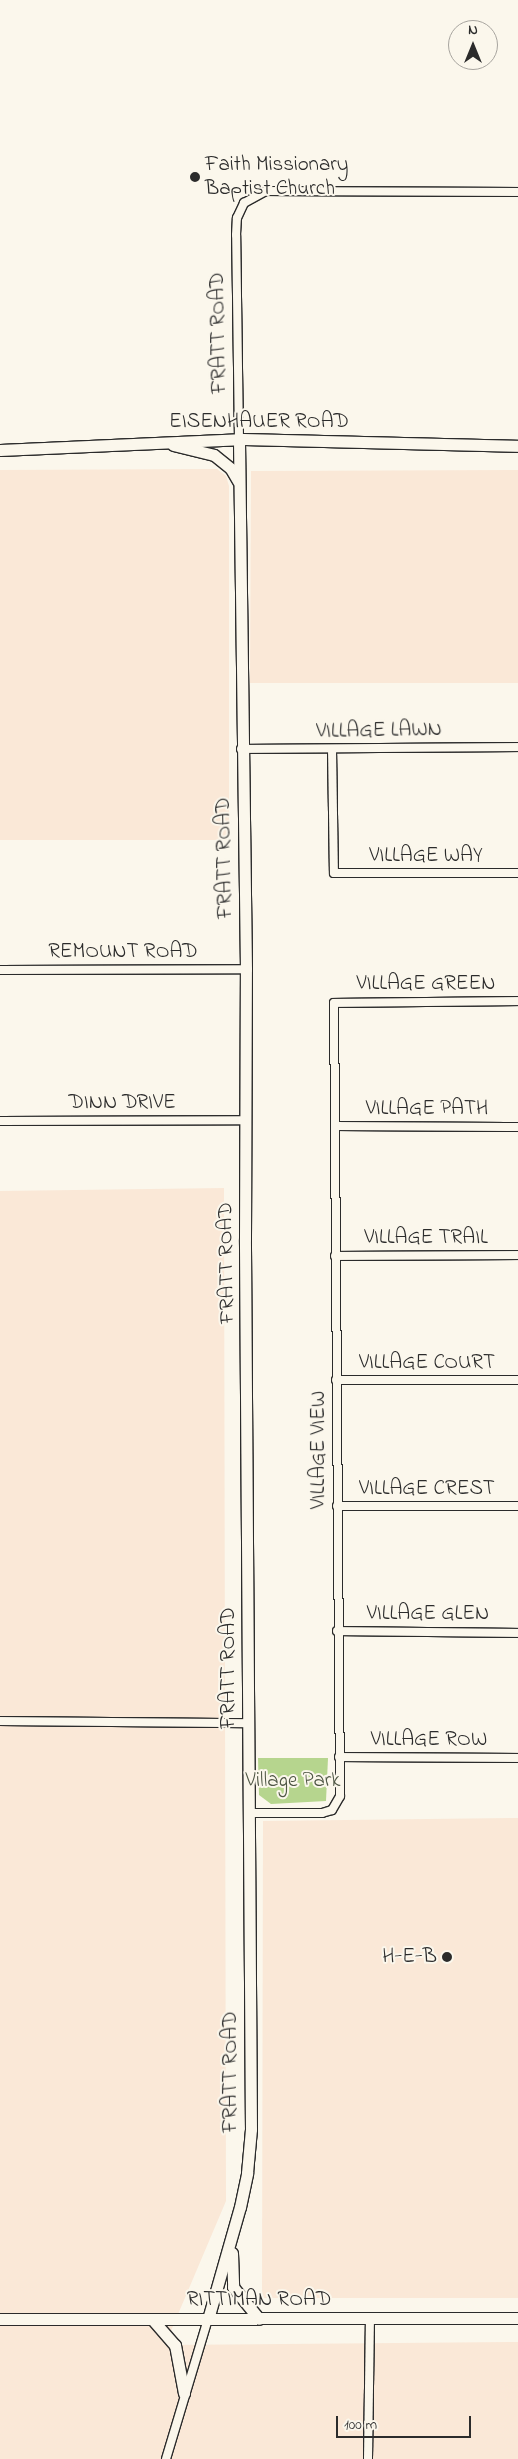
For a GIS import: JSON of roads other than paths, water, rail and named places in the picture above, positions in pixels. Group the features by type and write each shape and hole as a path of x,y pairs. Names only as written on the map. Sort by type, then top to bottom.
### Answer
{"street":[{"name":"FRATT ROAD","path":"208,2319 247,2173 251,2129 245,1120 246,969 241,749 237,218 244,203 266,191 518,192"},
{"name":"EISENHAUER ROAD","path":"0,450 239,439 518,446"},
{"path":"146,442 214,455 231,469 239,486"},
{"name":"VILLAGE LAWN","path":"241,749 518,746"},
{"name":"VILLAGE WAY","path":"332,748 334,873 518,873"},
{"name":"REMOUNT ROAD","path":"0,970 246,969"},
{"name":"VILLAGE GREEN","path":"334,1002 518,1001"},
{"name":"VILLAGE VIEW","path":"249,1813 332,1810 340,1796 337,1631 334,1002"},
{"name":"DINN DRIVE","path":"0,1120 245,1120"},
{"name":"VILLAGE PATH","path":"335,1126 518,1127"},
{"name":"VILLAGE TRAIL","path":"335,1256 518,1255"},
{"name":"VILLAGE COURT","path":"336,1380 518,1380"},
{"name":"VILLAGE CREST","path":"337,1506 518,1506"},
{"name":"VILLAGE GLEN","path":"337,1631 518,1632"},
{"path":"0,1721 248,1723"},
{"name":"VILLAGE ROW","path":"339,1757 518,1758"},
{"path":"234,2226 232,2287 246,2307 259,2318"},
{"path":"368,2459 370,2318"},
{"name":"RITTIMAN ROAD","path":"0,2319 518,2318"},
{"path":"152,2319 175,2346 184,2393"},
{"path":"166,2459 184,2393 208,2319"}],"place":[{"name":"Faith Missionary Baptist Church","path":"195,177"},
{"name":"H-E-B","path":"447,1957"}],"park label":[{"name":"Village Park","path":"293,1781"}]}
